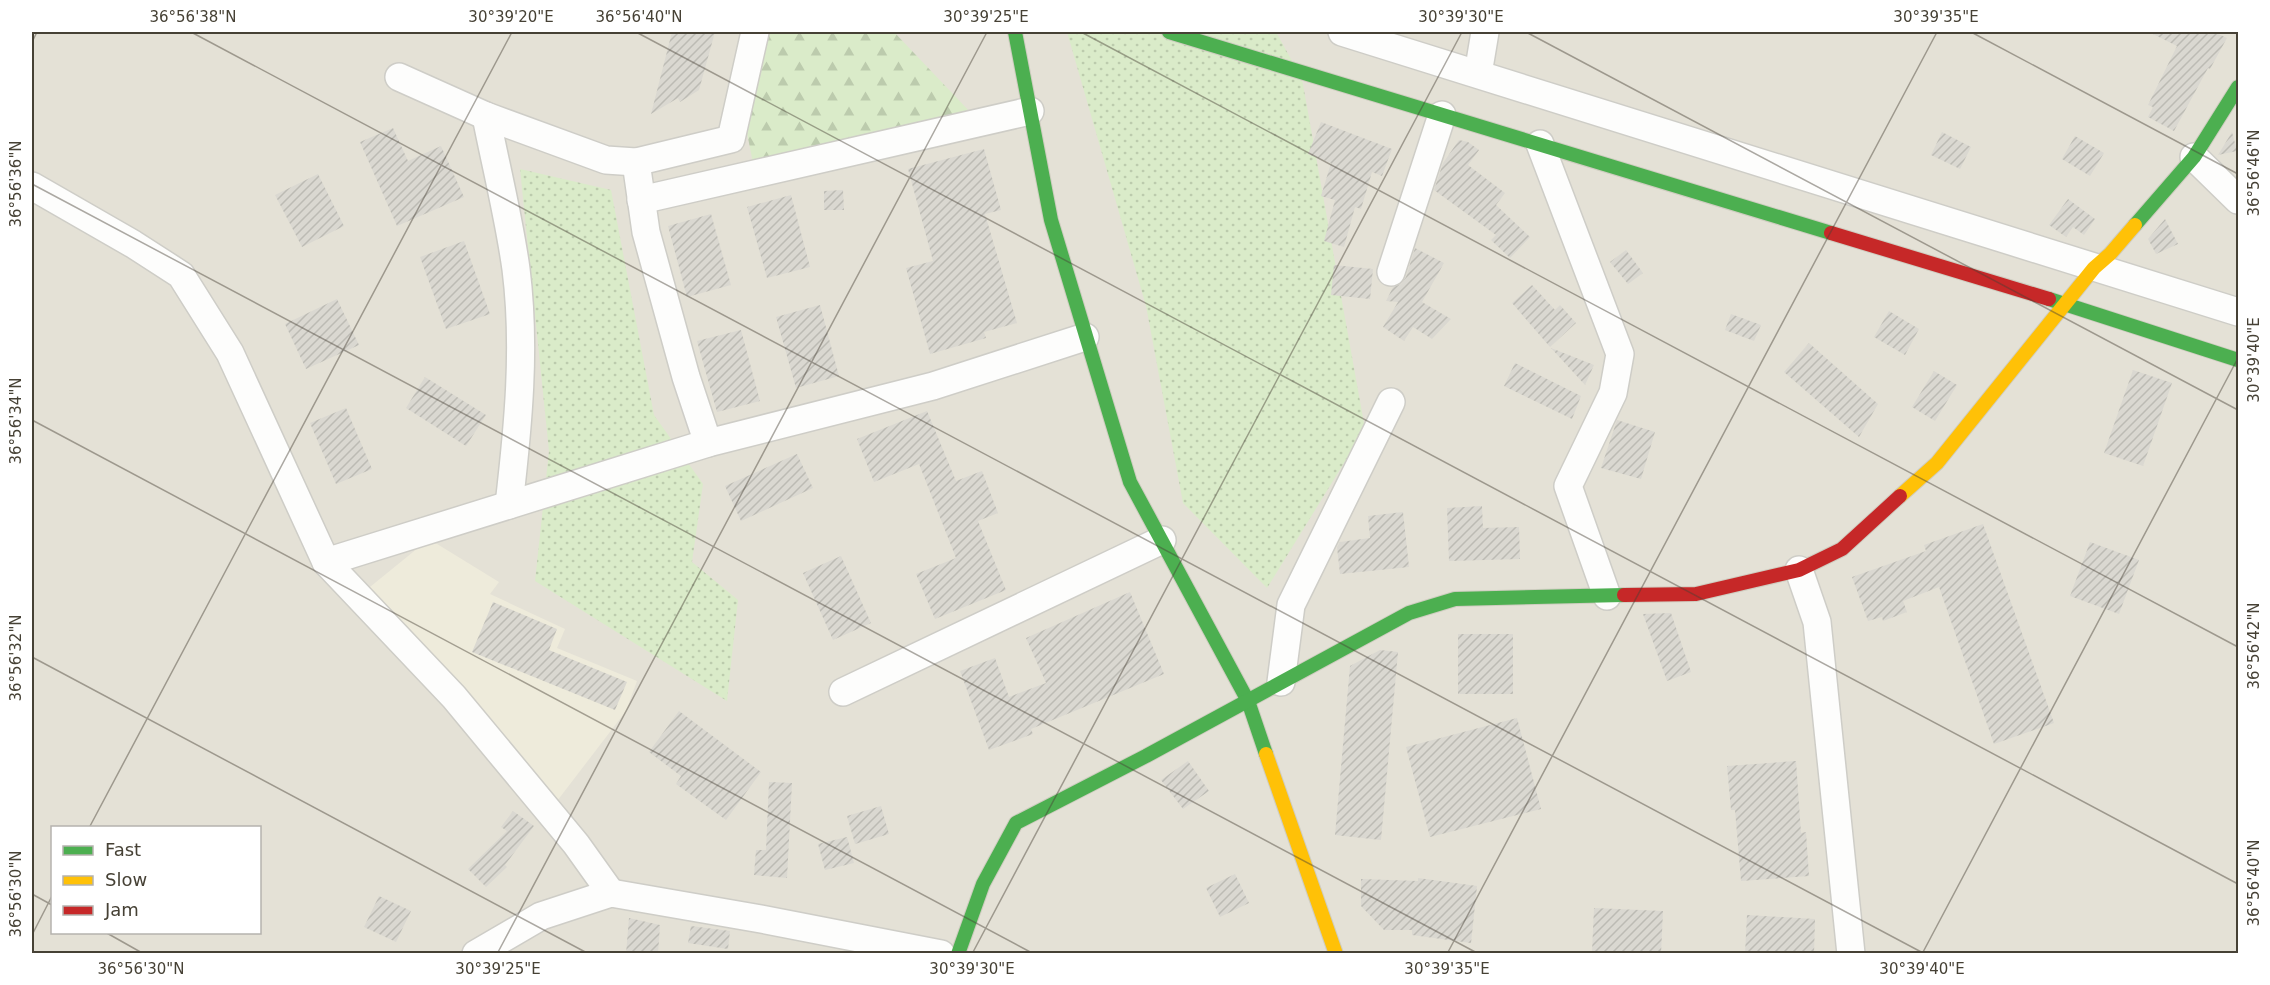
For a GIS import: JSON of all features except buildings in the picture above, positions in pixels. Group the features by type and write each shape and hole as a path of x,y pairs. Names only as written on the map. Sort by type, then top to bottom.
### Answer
{"street":[{"path":"399,77 486,116 606,160 636,162 731,139 755,32"},
{"path":"1015,32 1051,220 1130,482 1248,701 1336,954"},
{"path":"1169,32 2065,304 2238,360"},
{"path":"1342,32 2238,312"},
{"path":"1478,74 1485,32"},
{"path":"958,954 983,884 1016,823 1409,613 1455,599 1696,594 1799,570 1842,549 1937,463 2094,268 2110,254 2194,157 2238,87"},
{"path":"641,200 1030,111"},
{"path":"1391,272 1442,115"},
{"path":"486,116 516,268 520,313 519,405 509,505"},
{"path":"1540,144 1620,354 1613,393 1568,486 1607,596"},
{"path":"2194,157 2238,200"},
{"path":"636,162 646,232 686,377 708,442"},
{"path":"32,186 133,244 181,275 230,353 326,562 454,697 576,844 610,893"},
{"path":"326,562 708,442 933,386 1085,337"},
{"path":"1281,682 1291,605 1391,402"},
{"path":"843,692 1162,540"},
{"path":"1799,570 1817,622 1851,954"},
{"path":"476,954 541,916 610,893 941,954"}],"shaded area":[{"path":"32,32 2238,32 2238,953 32,953"},
{"path":"429,539 499,582 490,594 565,629 557,648 637,681 626,711 554,805 365,591"}],"green space":[{"path":"763,32 894,32 972,114 754,168 742,108"},
{"path":"1067,32 1276,32 1302,79 1365,429 1267,588 1183,503 1146,306"},
{"path":"520,169 611,190 654,415 703,484 692,562 738,600 727,701 535,581 549,451"}],"traffic: fast":[{"path":"1015,32 1051,220 1130,482 1248,701 1266,754"},
{"path":"1169,32 1831,233"},
{"path":"2135,225 2194,157 2238,87"},
{"path":"2049,299 2238,360"},
{"path":"958,954 983,884 1016,823 1146,756 1409,613 1455,599 1624,595"}],"traffic: slow":[{"path":"1900,496 1937,463 2094,268 2110,254 2135,225"},
{"path":"1266,754 1336,954"}],"traffic: jam":[{"path":"1831,233 2049,299"},
{"path":"1624,595 1696,594 1799,570 1842,549 1900,496"}]}
